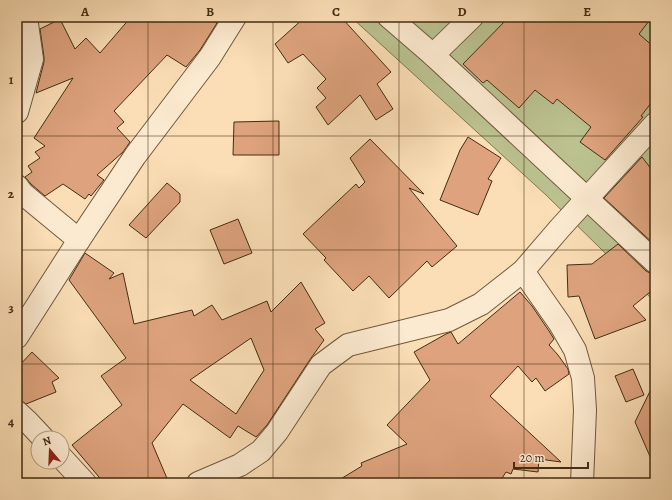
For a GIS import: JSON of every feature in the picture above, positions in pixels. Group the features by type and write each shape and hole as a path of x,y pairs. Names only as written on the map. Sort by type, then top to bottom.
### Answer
{"street":[{"path":"17,112 32,59 26,17"},
{"path":"17,338 79,240 135,156 210,57 235,17"},
{"path":"389,17 655,262"},
{"path":"433,56 472,17"},
{"path":"198,483 240,465 261,451 277,432 321,365 348,345 449,320 481,304 523,271 655,124"},
{"path":"17,186 22,193 79,240"},
{"path":"523,271 560,324 575,350 583,378 585,410 582,483"},
{"path":"17,412 36,430"},
{"path":"70,467 85,483"}],"green space":[{"path":"351,17 655,17 655,302 546,195"}],"building":[{"path":"131,17 208,17 217,23 200,50 186,67 167,55 114,111 124,122 117,128 130,142 123,152 97,175 104,180 91,196 89,194 85,199 63,184 45,196 25,177 32,172 28,166 40,158 35,152 45,146 34,138 73,78 36,93 44,62 40,29 60,19 75,49 86,38 100,53"},
{"path":"305,17 341,17 391,72 377,84 393,109 376,120 360,95 328,125 316,107 326,98 317,88 326,79 303,54 288,63 275,44"},
{"path":"509,17 652,17 639,34 655,48 655,98 641,116 643,117 605,160 580,142 591,127 557,99 553,104 535,90 519,108 487,80 483,83 463,64"},
{"path":"279,121 279,155 233,155 234,122"},
{"path":"468,137 501,158 488,179 492,181 478,215 440,200 460,150"},
{"path":"370,139 424,194 409,188 457,246 432,267 427,261 389,298 369,276 353,291 324,260 326,258 303,234 356,184 359,188 365,182 350,158"},
{"path":"642,157 655,174 655,245 604,198"},
{"path":"167,183 180,194 180,202 146,238 129,225"},
{"path":"238,219 252,253 224,264 210,230"},
{"path":"618,244 646,271 655,274 655,288 633,306 646,320 595,339 579,296 568,297 567,265 592,264"},
{"path":"85,253 114,273 109,279 123,273 134,324 192,310 194,316 212,305 222,320 267,301 271,312 301,282 325,323 315,329 324,340 267,425 256,437 238,426 230,438 183,404 152,443 169,483 104,483 72,445 122,405 101,376 126,358 69,280","holes":["251,338 264,370 236,414 190,380"]},
{"path":"520,292 532,306 554,339 549,345 568,369 569,374 545,391 536,378 532,382 518,366 490,396 561,462 539,459 538,472 513,469 511,474 506,472 499,483 334,483 362,466 361,463 407,444 387,425 430,380 414,352 451,332 458,344"},
{"path":"32,352 59,378 52,382 56,392 26,404 20,400 17,400 17,368"},
{"path":"633,369 644,395 626,402 615,376"},
{"path":"655,381 655,468 635,422"}]}
